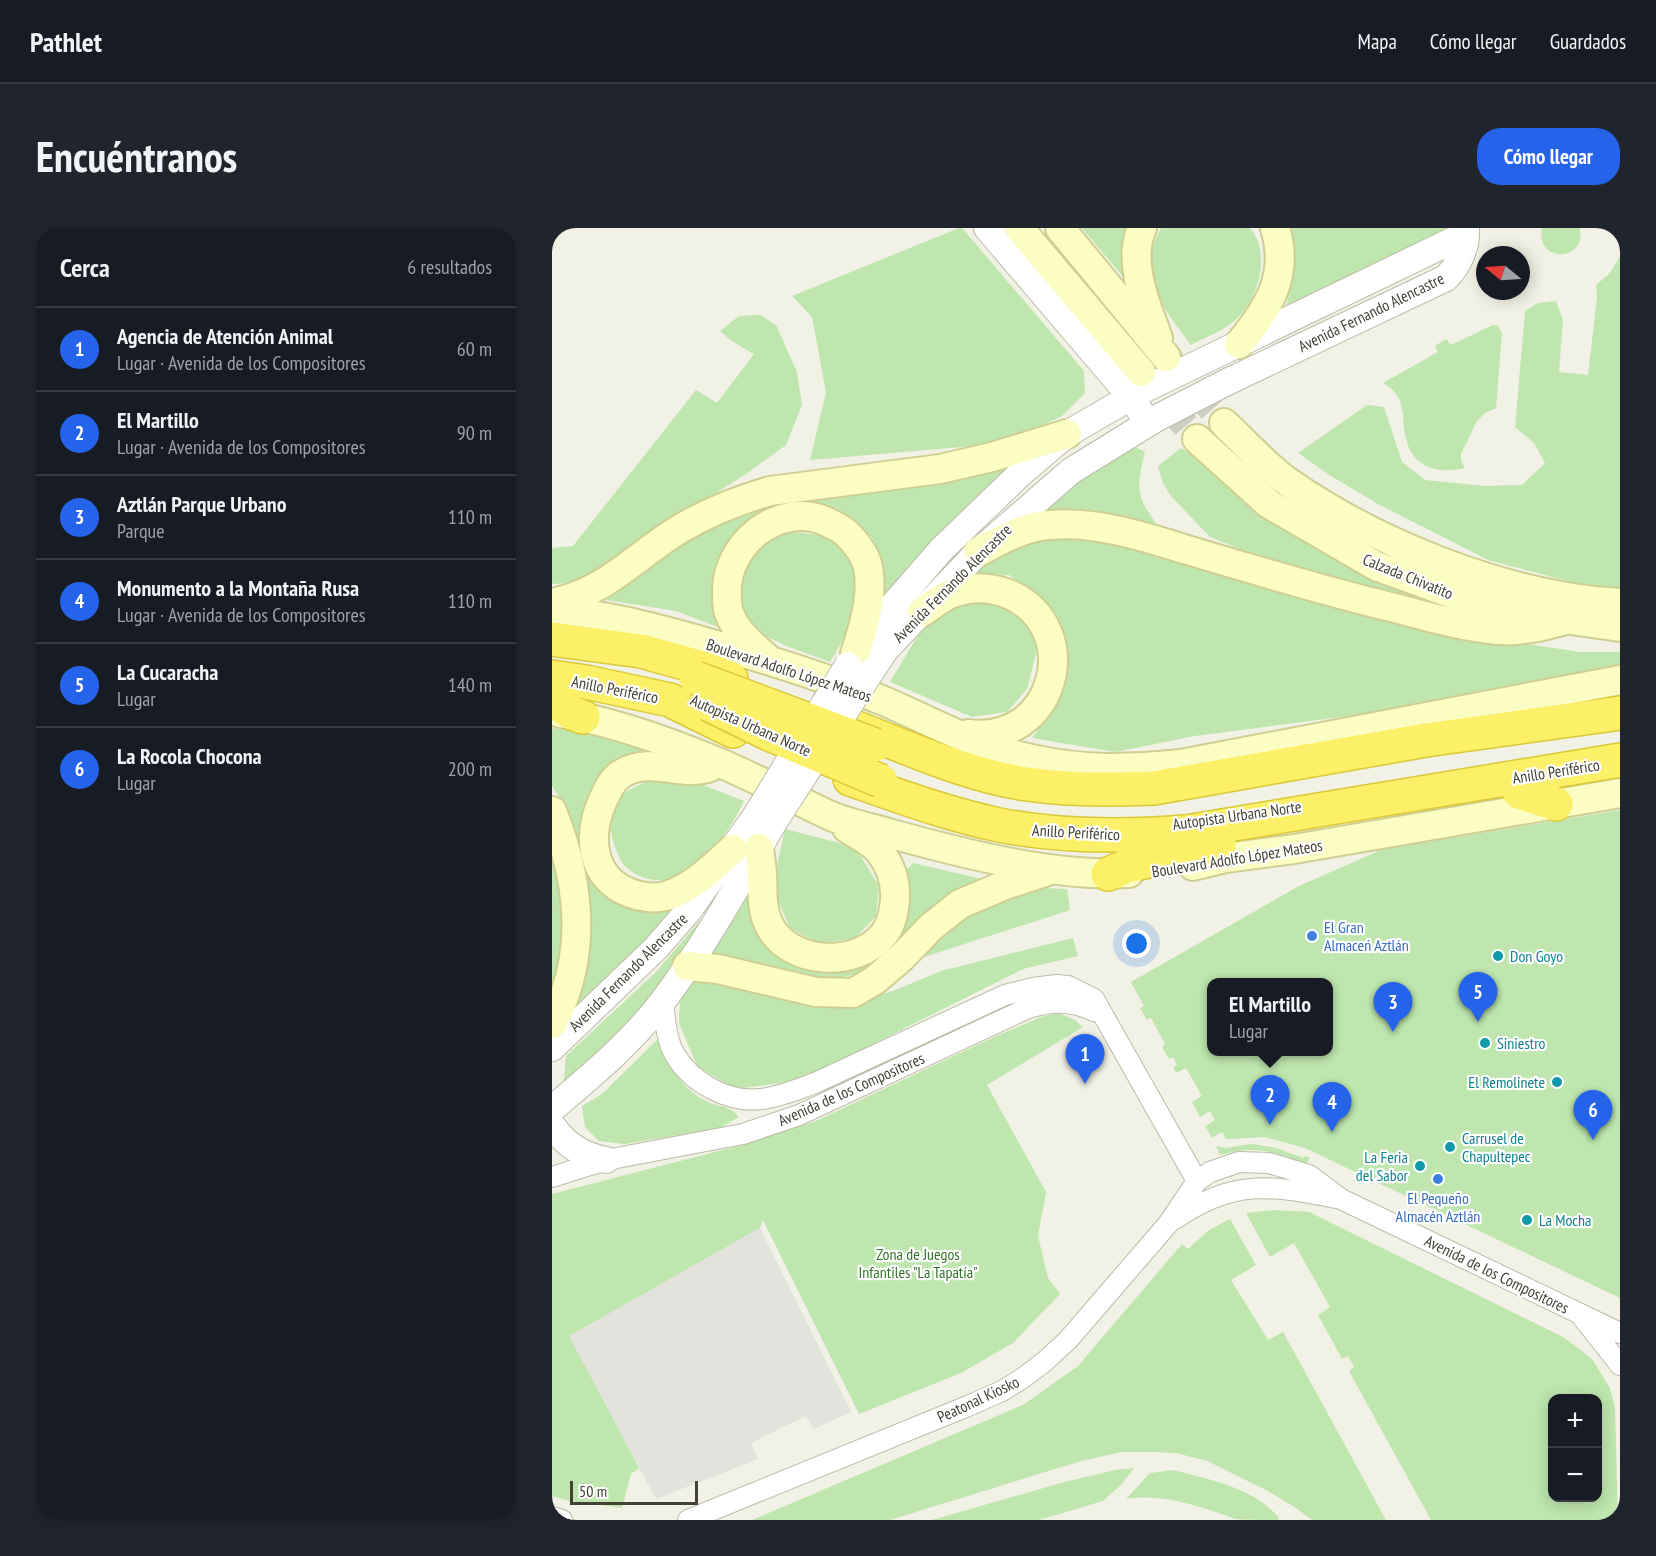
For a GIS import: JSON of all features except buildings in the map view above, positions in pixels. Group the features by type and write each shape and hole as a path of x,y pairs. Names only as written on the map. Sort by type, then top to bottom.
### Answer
{"highway":[{"path":"552,639 641,651 709,670 963,768 1025,784 1072,789 1154,788 1416,741 1620,713"},
{"name":"Autopista Urbana Norte","path":"552,648 609,654 656,665 987,784 1040,795 1092,800 1189,794 1620,726"},
{"name":"Autopista Urbana Norte","path":"552,668 623,679 681,694 708,704 769,734 841,765 950,805 1008,818 1088,826 1185,825 1620,752"},
{"name":"Anillo Periférico","path":"552,677 670,700 763,746 934,808 999,825 1058,833 1124,836 1186,832 1620,760"},
{"path":"1223,756 1262,759 1620,699"},
{"path":"552,700 572,713 568,715"},
{"path":"1108,874 1127,866 1278,833 1519,792 1554,795 1620,774"}],"main road":[{"path":"1019,228 1136,384"},
{"path":"1060,228 1166,357 1138,272 1137,249 1142,228"},
{"path":"1239,344 1259,320 1272,298 1280,256 1275,228"},
{"name":"Calzada Chivatito","path":"1224,423 1286,481 1341,514 1419,554 1523,587 1620,603"},
{"path":"552,603 577,597 614,577 679,530 725,506 765,492 940,469 992,457 1067,434"},
{"name":"Calzada Chivatito","path":"1197,439 1269,504 1376,566 1478,603 1565,620 1620,627"},
{"path":"771,661 750,644 728,612 726,580 730,567 740,550 754,533 786,517 815,517 843,530 857,545 867,561 870,575 867,606 857,664"},
{"path":"978,552 1022,531 1048,525 1072,524 1150,539 1363,600 1466,626 1506,630 1565,620"},
{"path":"922,612 951,594 963,590 976,588 1003,592 1026,605 1035,614 1047,633 1051,646 1053,662 1051,677 1041,703 1032,714 1016,726 997,734 954,732"},
{"name":"Boulevard Adolfo López Mateos","path":"552,611 645,625 771,661 882,700 993,749 1032,759 1101,768 1128,769 1181,764 1620,680"},
{"name":"Boulevard Adolfo López Mateos","path":"568,715 625,728 721,763 834,817 958,852 1054,870 1108,874 1171,871 1226,858 1294,849 1554,795 1620,793"},
{"path":"721,763 699,771 650,765 621,774 612,783 601,804 594,827 593,839 598,864 604,875 623,890 647,897 663,897 692,885 746,849 769,926 779,940 792,948 825,958 845,957 858,953 884,935 891,924 896,893 893,878 879,851 834,817"},
{"path":"552,811 565,848 578,917 574,961 560,1009 552,1024"},
{"path":"687,966 718,969 816,992 853,993 875,980 902,957 931,927 960,904 1005,885 1054,870"}],"street":[{"path":"987,228 1136,384 1148,424"},
{"name":"Avenida Fernando Alencastre","path":"552,1109 601,1068 663,1001 687,966 746,849 887,612 942,549 1021,473 1067,434 1136,384 1239,344 1466,231"},
{"name":"Avenida Fernando Alencastre","path":"857,664 886,649 978,552 1071,471 1148,424 1227,382 1446,278 1456,268 1466,231"},
{"name":"Avenida Fernando Alencastre","path":"552,1048 656,948 746,849"},
{"name":"Avenida de los Compositores","path":"663,1001 674,1054 695,1079 710,1088 747,1099 761,1099 815,1083 1005,995 1033,988 1068,986 1094,999 1197,1181 1210,1172 1239,1162 1269,1163 1309,1176 1341,1199 1620,1333"},
{"name":"Avenida de los Compositores","path":"552,1176 606,1160 742,1134 799,1115 1037,1006 1064,1001 1083,1006 1106,1019"},
{"path":"552,1125 572,1147 594,1158 606,1160"},
{"name":"Peatonal Kiosko","path":"688,1520 968,1406 1002,1391 1023,1378 1068,1340 1168,1224 1197,1181"},
{"name":"Avenida de los Compositores","path":"1168,1224 1188,1210 1213,1198 1254,1188 1281,1188 1341,1199"},
{"path":"1580,1314 1620,1365"},
{"path":"552,1517 562,1520"}],"green space":[{"path":"962,228 1084,371 1085,393 1062,416 1019,436 973,446 810,460 826,392 812,317 792,296"},
{"path":"1082,228 1128,228 1121,249 1125,279"},
{"path":"1161,228 1250,228 1257,239 1261,266 1259,280 1247,306 1229,325 1191,345 1162,304 1152,276 1151,261 1154,245"},
{"path":"1289,228 1450,228 1285,312 1293,270 1293,249"},
{"path":"1542,228 1580,228 1580,239 1576,248 1569,253 1553,253 1546,248 1542,239"},
{"path":"1620,256 1620,595 1488,560 1378,504 1298,453 1367,405 1384,407 1402,462 1425,480 1485,486 1522,485 1545,463 1534,443 1515,427 1525,311 1538,303 1556,301 1563,320 1559,372 1588,375 1597,297 1596,285 1610,273"},
{"path":"760,315 776,325 797,372 802,405 786,445 595,575 570,583 552,584 552,548 573,546 696,390 717,403 754,354 730,340 720,331 739,316"},
{"path":"1493,325 1498,326 1502,333 1496,408 1485,413 1477,421 1461,454 1461,461 1465,468 1438,470 1422,464 1407,442 1402,409 1397,395 1383,383 1438,352 1435,346 1446,339 1451,345"},
{"path":"1133,446 1145,452 1140,477 1140,495 1162,532 1031,518 1074,480"},
{"path":"1181,448 1424,598 1424,605 1240,549 1210,537 1170,495 1163,483 1158,466"},
{"path":"1009,468 881,597 884,571 872,537 836,508 785,506 750,518 729,545 726,630 676,611 606,600 657,561 708,528 754,506 924,484"},
{"path":"785,531 829,536 857,558 855,595 847,633 830,662 759,633 734,605 742,572 757,547"},
{"path":"1059,534 1116,541 1480,637 1580,652 1620,652 1620,670 1349,716 1195,736 1115,752 1032,738 1061,697 1069,660 1046,602 1009,575 969,574 985,557"},
{"path":"991,601 1024,614 1038,646 1027,689 1007,712 972,717 890,682 929,617 958,602"},
{"path":"552,728 610,739 666,757 600,777 605,885 687,903 573,1014 563,803 552,786"},
{"path":"654,777 690,780 744,801 725,834 710,853 673,879 650,879 629,870 620,858 611,831 620,795"},
{"path":"1620,810 1620,1298 1305,1148 1265,1137 1226,1139 1222,1132 1212,1138 1205,1126 1215,1120 1210,1111 1200,1117 1192,1102 1202,1096 1186,1068 1176,1073 1173,1067 1177,1065 1173,1057 1169,1059 1162,1047 1165,1044 1151,1018 1147,1020 1140,1008 1144,1006 1131,982 1299,886 1381,850"},
{"path":"785,829 855,847 879,886 876,916 854,939 817,943 790,928 777,898 778,861"},
{"path":"552,839 567,915 552,1003"},
{"path":"913,863 1017,887 1067,889 1070,910 921,958 819,983 704,956 751,885 771,947 794,965 826,974 851,971 883,956 901,935 911,892 906,870"},
{"path":"702,918 661,989 563,1091 566,1056 657,971"},
{"path":"1073,938 1078,956 1023,969 871,1045 810,1079 735,1089 697,1066 679,1023 680,997 690,981 703,979 857,1001 893,991 941,971"},
{"name":"Zona de Juegos Infantiles \"La Tapatía\"","path":"1059,1013 1075,1020 1083,1027 987,1085 1046,1192 1038,1236 1048,1278 1060,1294 1013,1343 961,1373 859,1414 763,1220 760,1228 570,1336 639,1468 631,1474 622,1508 570,1501 552,1496 552,1194 742,1145 816,1121 994,1037 1041,1017"},
{"path":"658,1039 677,1074 689,1089 706,1101 731,1110 739,1117 720,1128 625,1144 599,1141 585,1127 582,1106 602,1094"},
{"path":"1252,1144 1310,1158 1306,1164 1254,1150 1220,1155 1216,1146 1226,1148"},
{"path":"1275,1210 1309,1212 1565,1338 1592,1359 1610,1388 1615,1408 1618,1520 1431,1520 1349,1371 1354,1367 1348,1356 1342,1359 1318,1315 1330,1307 1294,1243 1270,1257 1246,1213"},
{"path":"1230,1219 1256,1265 1231,1280 1268,1340 1283,1332 1386,1520 1312,1520 1268,1491 1207,1461 1176,1453 1122,1452 1081,1461 890,1520 752,1520 1023,1405 1078,1366 1182,1244 1188,1249 1209,1230"},
{"path":"1134,1468 1122,1484 1103,1501 1039,1520 932,1520 1061,1483 1115,1470"},
{"path":"1174,1470 1245,1492 1258,1499 1279,1518 1278,1520 1236,1519 1168,1500 1126,1499 1150,1473"}],"shaded area":[{"path":"760,1228 851,1412 814,1429 806,1416 751,1443 758,1459 656,1499 569,1336"}],"tunnel":[{"path":"1166,357 1224,423"},
{"path":"1141,372 1197,439"}],"place":[{"name":"El Gran Almaceń Aztlán","path":"1312,936"},
{"name":"Don Goyo","path":"1498,956"},
{"name":"La Cucaracha","path":"1478,1022"},
{"name":"Aztlán Parque Urbano","path":"1393,1032"},
{"name":"Siniestro","path":"1485,1043"},
{"name":"El Remolinete","path":"1557,1082"},
{"name":"Agencia de Atención Animal","path":"1085,1084"},
{"name":"El Martillo","path":"1270,1125"},
{"name":"Monumento a la Montaña Rusa","path":"1332,1132"},
{"name":"La Rocola Chocona","path":"1593,1140"},
{"name":"Carrusel de Chapultepec","path":"1450,1147"},
{"name":"La Feria del Sabor","path":"1420,1166"},
{"name":"El Pequeño Almacén Aztlán","path":"1438,1179"},
{"name":"La Mocha","path":"1527,1220"}]}
